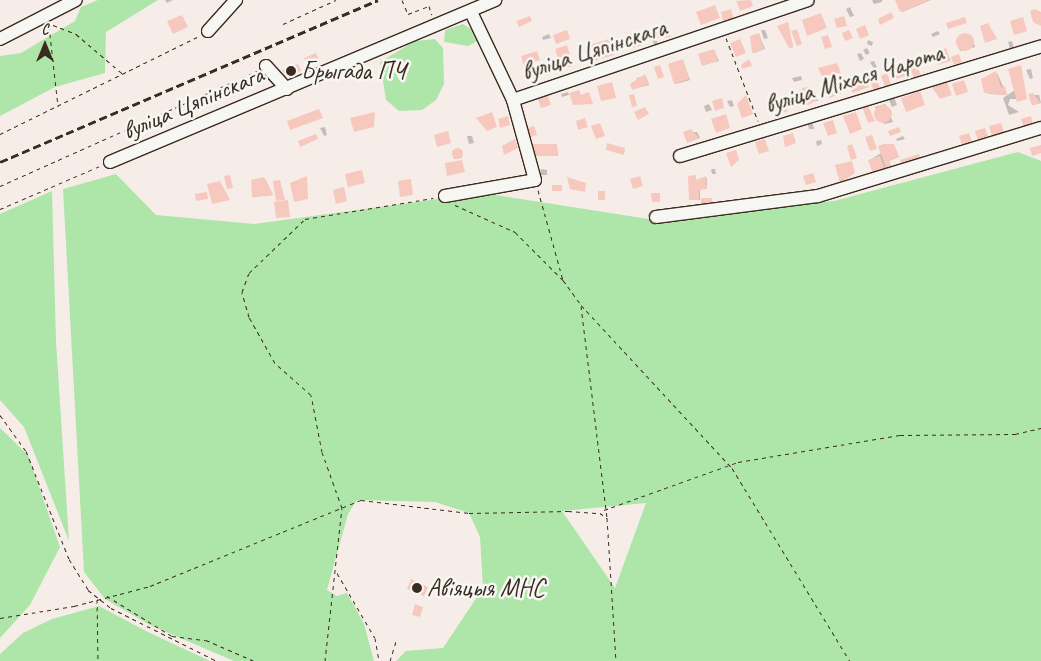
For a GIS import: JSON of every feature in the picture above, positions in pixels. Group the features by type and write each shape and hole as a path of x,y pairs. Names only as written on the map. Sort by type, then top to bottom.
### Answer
{"street":[{"path":"0,40 76,0"},
{"path":"208,30 236,0"},
{"path":"471,12 495,0"},
{"name":"вуліца Цяпінскага","path":"110,162 471,12 513,100 724,32 808,0"},
{"name":"вуліца Міхася Чарота","path":"680,156 1041,46"},
{"path":"266,66 287,88"},
{"path":"445,196 535,180 513,100"},
{"path":"656,217 818,196 1041,128"}],"path":[{"path":"283,24 336,0"},
{"path":"402,0 408,14 429,6 436,27"},
{"path":"48,16 54,27 76,34 124,75"},
{"path":"48,16 58,107"},
{"path":"0,134 124,75 208,30"},
{"path":"724,32 762,130"},
{"path":"0,186 266,66"},
{"path":"0,209 110,162"},
{"path":"535,180 563,280"},
{"path":"325,661 342,508 322,452 311,395 275,363 249,317 242,292 249,273 305,219 445,196 448,202 474,216 515,232 563,280 580,305 732,468 850,661"},
{"path":"580,305 604,510 607,518 616,661"},
{"path":"0,415 26,451 69,559 97,599 150,630 217,661"},
{"path":"604,510 732,468 738,462 900,435 1015,434 1041,428"},
{"path":"0,618 97,599 182,574 361,500 469,513 568,511 600,513 607,518"},
{"path":"336,572 375,638 379,661"},
{"path":"106,596 172,636 206,640 254,661"},
{"path":"97,599 98,661"},
{"path":"390,661 396,641"}],"green space":[{"path":"98,0 158,0 106,32 105,73 55,87 0,116 0,56 21,53 75,21 81,7"},
{"path":"463,24 476,32 478,41 468,46 444,42 445,30"},
{"path":"435,39 443,48 444,84 436,100 422,110 399,111 386,100 380,62 415,41"},
{"path":"1018,152 1041,161 1041,661 396,661 406,651 443,648 483,588 480,537 469,513 435,502 357,500 348,514 327,590 337,596 347,593 364,624 374,661 234,661 150,625 105,599 84,572 63,189 116,174 156,215 254,224 482,193 655,220 834,201","holes":["646,503 615,588 562,511"]},
{"path":"52,191 56,341 69,541 24,427 0,400 0,214"},
{"path":"0,428 28,455 60,547 30,605 0,638"},
{"path":"99,606 148,632 210,661 0,661 0,654 23,633 52,619"}],"building":[{"path":"751,0 753,6 740,11 736,1"},
{"path":"895,0 930,0 900,12"},
{"path":"715,5 720,18 701,25 696,12"},
{"path":"731,9 733,18 723,21 721,12"},
{"path":"1035,9 1041,12 1041,26 1033,22 1030,11"},
{"path":"891,12 894,18 880,25 878,19"},
{"path":"821,13 827,28 807,36 802,20"},
{"path":"182,15 188,27 173,34 167,21"},
{"path":"530,16 532,21 519,27 516,21"},
{"path":"844,16 847,26 837,28 834,19"},
{"path":"965,17 967,23 948,29 946,23"},
{"path":"1023,17 1027,31 1014,35 1010,21"},
{"path":"788,22 793,47 789,48 777,26"},
{"path":"988,23 997,39 985,43 980,26"},
{"path":"667,25 671,37 657,38 654,29"},
{"path":"865,25 869,35 860,39 856,29"},
{"path":"797,29 802,44 797,46 791,31"},
{"path":"567,30 570,39 556,44 553,35"},
{"path":"849,30 853,38 845,41 842,33"},
{"path":"639,31 643,45 633,48 626,35"},
{"path":"759,33 764,49 752,53 750,36"},
{"path":"965,33 973,38 974,42 969,50 965,51 957,46 956,42 961,34"},
{"path":"828,35 832,47 825,49 821,37"},
{"path":"609,39 614,55 594,61 589,45"},
{"path":"740,39 746,53 736,57 730,43"},
{"path":"567,45 573,66 554,71 551,60 558,58 555,49"},
{"path":"946,48 951,61 938,65 934,53"},
{"path":"714,49 718,61 702,66 698,54"},
{"path":"537,51 540,60 524,66 521,56"},
{"path":"316,53 319,60 308,65 304,58"},
{"path":"959,54 962,62 954,65 951,57"},
{"path":"683,59 689,79 674,84 668,64"},
{"path":"749,59 752,66 742,69 741,65"},
{"path":"905,62 909,75 896,79 892,67"},
{"path":"837,63 841,73 822,76 818,68"},
{"name":"Брыгада ПЧ","path":"298,64 301,71 285,77 282,70"},
{"path":"916,64 921,75 914,78 909,66"},
{"path":"660,65 664,77 658,79 654,67"},
{"path":"1021,65 1027,99 1017,102 1008,69"},
{"path":"996,71 1001,87 1005,86 1007,95 984,93 981,79"},
{"path":"887,73 891,84 885,87 881,76"},
{"path":"645,74 649,84 632,90 630,84"},
{"path":"876,77 880,88 874,91 869,79"},
{"path":"866,78 869,87 853,93 849,84"},
{"path":"964,80 968,92 956,96 952,84"},
{"path":"836,81 841,94 829,98 823,83"},
{"path":"612,82 616,98 601,101 597,86"},
{"path":"947,82 952,95 940,99 932,87"},
{"path":"807,87 813,90 816,96 813,102 807,105 801,102 798,96 801,90"},
{"path":"579,90 581,95 589,92 593,104 573,105 569,93"},
{"path":"920,91 925,105 906,112 901,98"},
{"path":"1033,93 1041,103 1032,105 1028,94"},
{"path":"634,94 637,106 632,107 629,95"},
{"path":"746,95 753,114 742,118 737,104"},
{"path":"548,96 551,105 541,108 538,99"},
{"path":"783,97 788,111 778,114 773,101"},
{"path":"722,98 724,108 715,111 712,101"},
{"path":"867,104 875,121 868,123 862,106"},
{"path":"883,105 889,108 892,114 889,120 883,123 877,120 874,114 877,108"},
{"path":"645,107 649,114 638,120 634,112"},
{"path":"319,109 323,118 290,130 287,121"},
{"path":"375,112 374,127 354,132 350,118"},
{"path":"492,112 497,127 487,131 476,118"},
{"path":"856,112 862,129 850,134 843,116"},
{"path":"726,114 730,128 716,133 711,119"},
{"path":"508,116 510,125 500,128 498,119"},
{"path":"1031,116 1033,125 1024,128 1021,119"},
{"path":"585,118 588,127 578,130 576,121"},
{"path":"833,120 837,133 828,136 823,123"},
{"path":"600,123 605,136 596,139 591,126"},
{"path":"1001,123 1005,135 993,139 989,126"},
{"path":"534,126 537,135 527,138 524,129"},
{"path":"899,127 901,132 890,136 888,131"},
{"path":"985,128 988,137 978,140 975,131"},
{"path":"691,129 699,138 687,143 683,132"},
{"path":"448,131 451,143 437,147 434,135"},
{"path":"793,133 796,143 785,147 783,136"},
{"path":"969,133 972,142 962,145 959,136"},
{"path":"316,134 318,139 300,147 298,141"},
{"path":"872,135 877,149 870,151 865,137"},
{"path":"515,139 518,148 504,155 502,146"},
{"path":"765,139 769,151 759,154 755,142"},
{"path":"607,143 625,148 624,155 606,150"},
{"path":"533,144 557,144 557,156 533,156"},
{"path":"852,144 857,158 851,160 847,146"},
{"path":"894,144 899,157 889,161 892,169 887,170 878,146"},
{"path":"1041,145 1041,153 1032,156 1030,148"},
{"path":"457,147 463,153 457,159 451,153"},
{"path":"736,150 739,160 731,167 726,153"},
{"path":"919,154 921,161 903,167 900,160"},
{"path":"880,156 885,170 873,174 868,160"},
{"path":"462,160 465,172 447,176 445,163"},
{"path":"852,161 855,173 840,183 835,165"},
{"path":"362,170 365,183 348,187 345,174"},
{"path":"813,173 816,182 806,185 803,176"},
{"path":"230,175 233,188 227,189 224,176"},
{"path":"696,175 696,180 706,176 707,189 699,190 699,200 689,200 688,176"},
{"path":"307,176 308,199 294,202 290,183"},
{"path":"640,176 643,186 633,189 630,179"},
{"path":"264,177 273,195 252,197 251,180"},
{"path":"567,177 586,183 585,192 570,189"},
{"path":"411,179 413,195 400,197 398,181"},
{"path":"280,180 285,200 276,201 273,181"},
{"path":"220,181 230,200 212,204 207,184"},
{"path":"552,185 562,185 562,191 552,191"},
{"path":"344,187 347,201 336,204 333,190"},
{"path":"598,191 605,191 605,200 598,200"},
{"path":"207,192 208,199 196,201 195,194"},
{"path":"651,193 660,193 660,202 652,202"},
{"path":"701,198 712,198 712,205 701,205"},
{"path":"288,200 290,217 276,218 274,202"},
{"name":"Авіяцыя МНС","path":"411,579 428,587 424,596 407,589"},
{"path":"415,604 423,607 420,617 412,615"}],"railway":[{"path":"0,162 378,0"}],"place":[{"name":"Брыгада ПЧ","path":"291,71"},
{"name":"Авіяцыя МНС","path":"417,588"}]}
